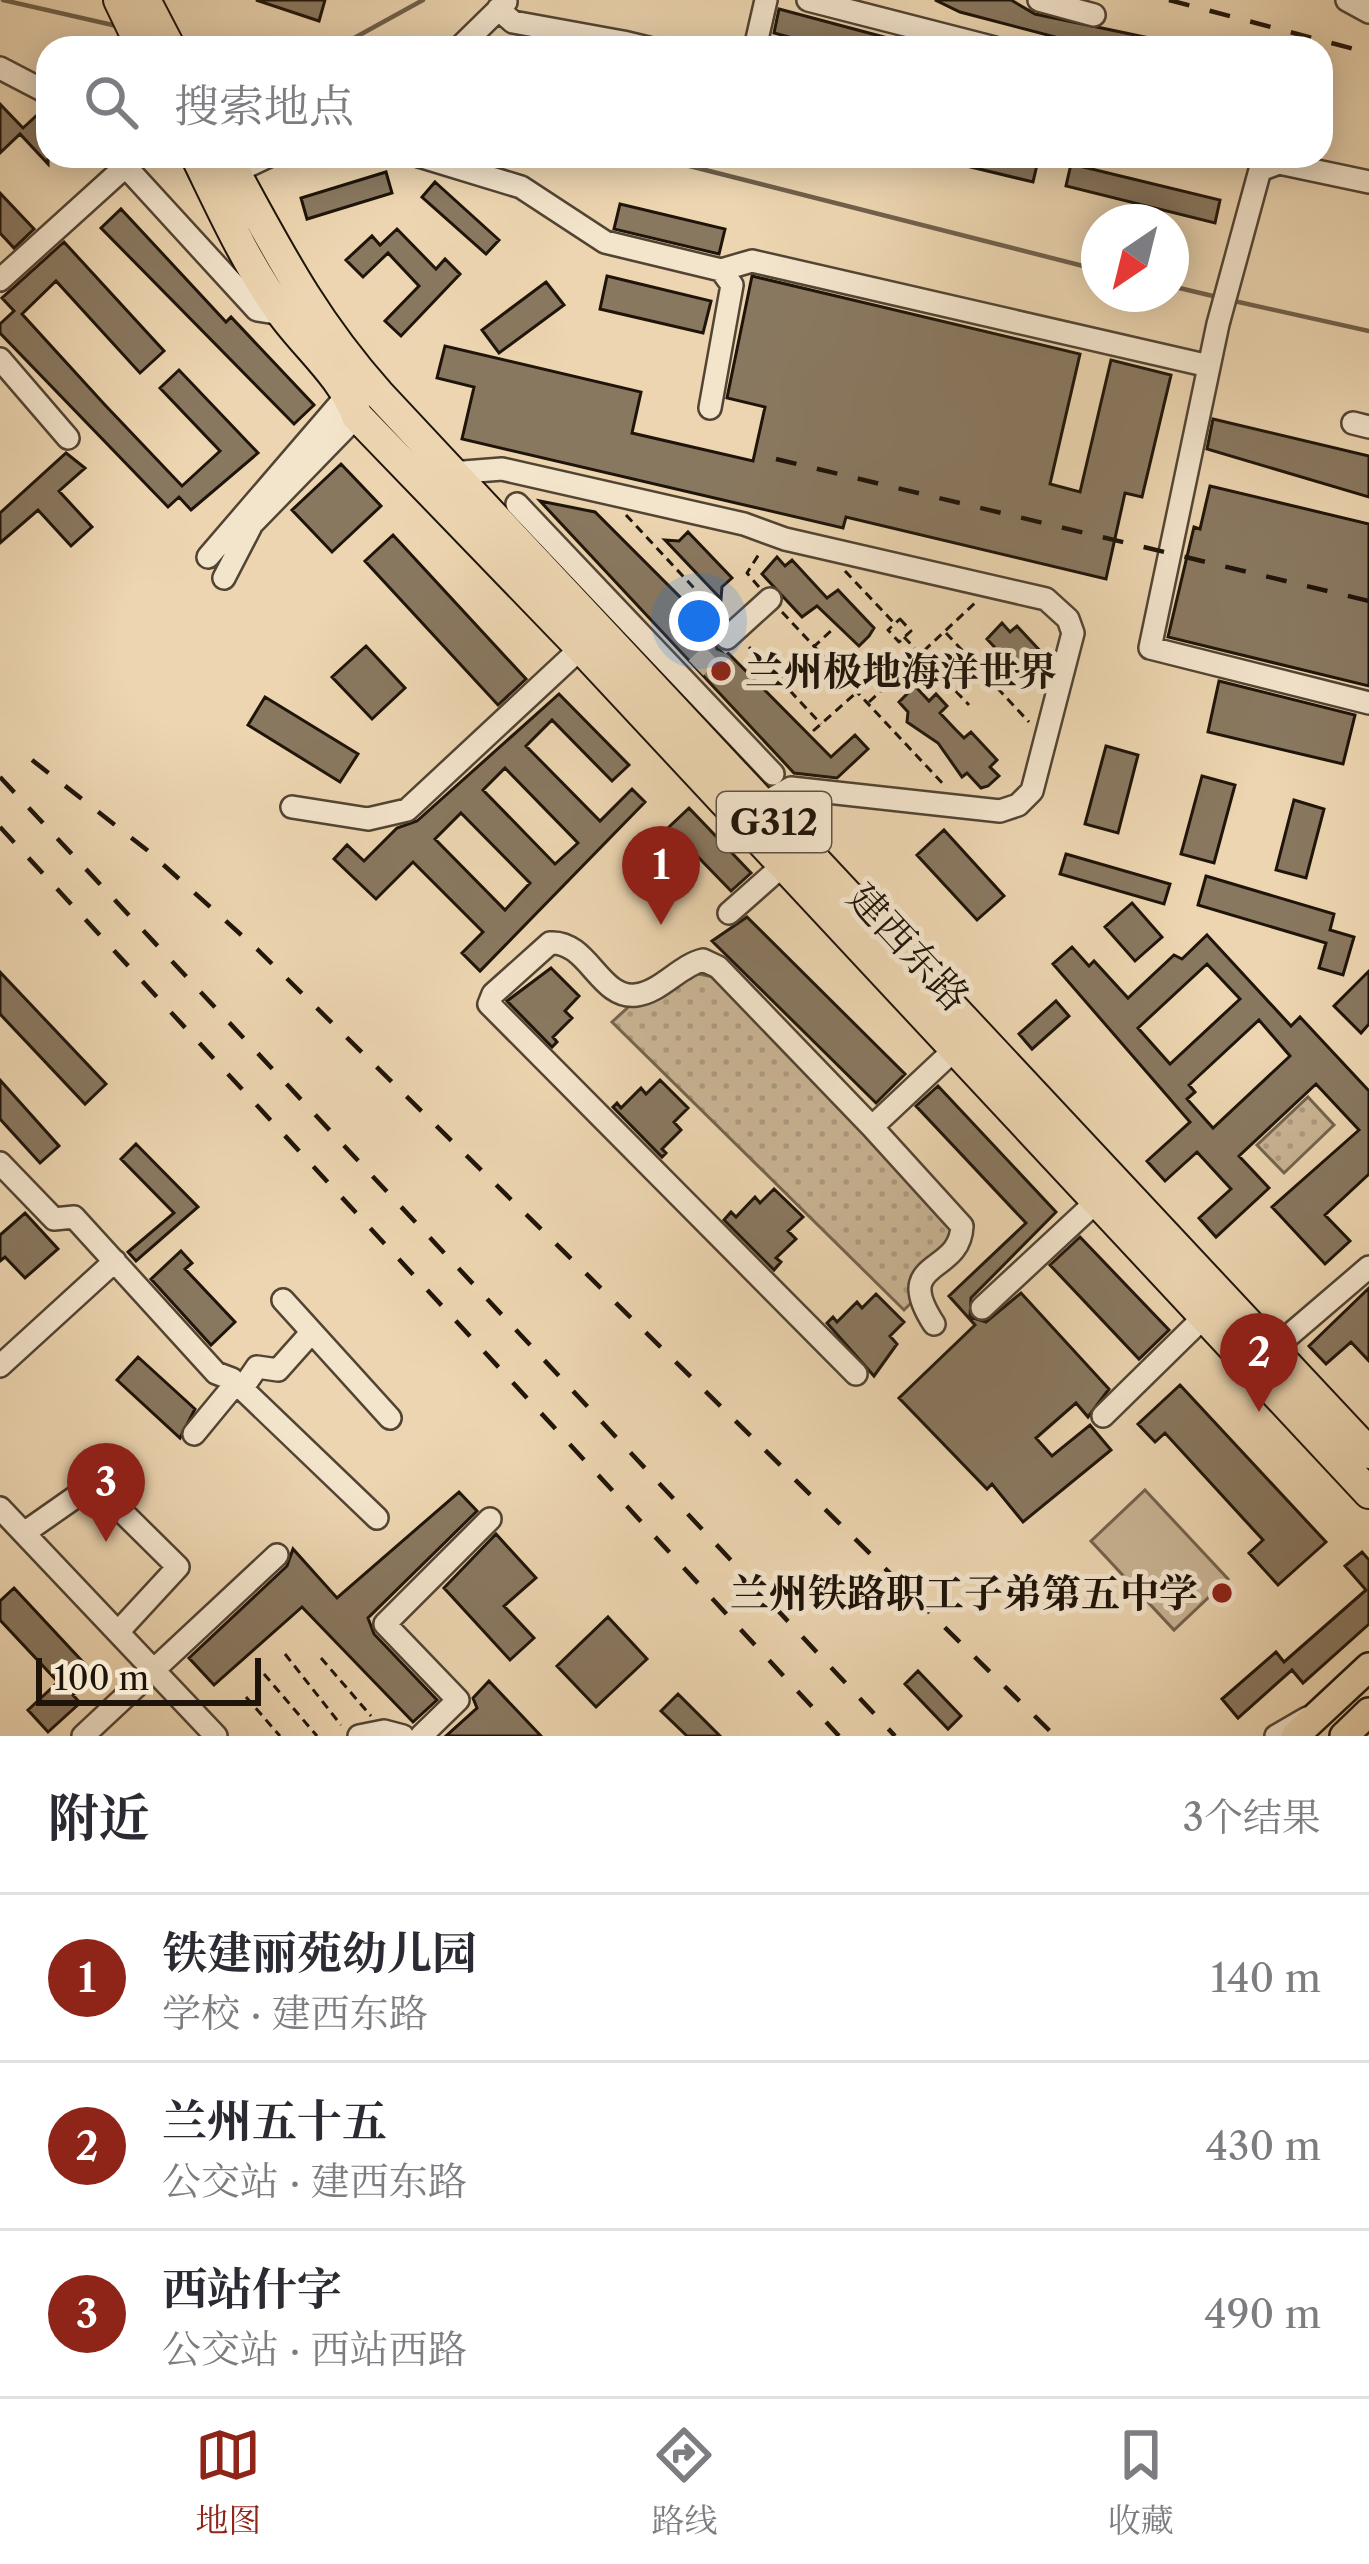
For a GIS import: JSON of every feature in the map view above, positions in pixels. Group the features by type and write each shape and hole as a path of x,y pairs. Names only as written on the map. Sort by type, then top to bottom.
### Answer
{"highway":[{"path":"137,2 141,36"},
{"path":"137,2 161,36"},
{"name":"建西东路","path":"202,168 243,254 353,405 1369,1493"},
{"name":"建西东路","path":"233,168 326,334 451,473 680,682 759,806 1369,1453"}],"main road":[{"path":"1295,1736 1369,1667"},
{"path":"1343,1736 1369,1712"}],"street":[{"path":"758,36 766,0"},
{"path":"808,0 948,36"},
{"path":"1039,0 1094,14"},
{"path":"1347,0 1369,12"},
{"path":"475,36 503,5 513,22 579,36"},
{"path":"0,68 36,87"},
{"path":"0,280 114,168"},
{"path":"127,168 257,310 283,314"},
{"path":"458,168 521,187 605,242 722,270 752,261 1209,366"},
{"path":"1265,168 1260,170 1218,324 1150,648 1369,704"},
{"path":"1303,168 1369,182"},
{"path":"710,408 730,310 732,285 722,270"},
{"path":"0,359 68,438"},
{"path":"208,557 353,405"},
{"path":"224,578 252,524 353,405"},
{"path":"451,473 502,469 604,492 1046,598 1068,619 1073,633 1032,791 1010,809 791,788 759,806"},
{"path":"517,504 680,682 773,773"},
{"path":"731,635 770,598"},
{"path":"292,807 368,819 407,810 581,648"},
{"path":"729,913 781,867"},
{"path":"856,1374 491,1012 489,1004 550,944 572,946 625,994 639,995 703,960 718,967 962,1226 958,1243 919,1283 917,1297 934,1324"},
{"path":"872,1127 953,1051"},
{"path":"0,1163 54,1219 74,1217 216,1373 239,1386 377,1518"},
{"path":"982,1307 1096,1202"},
{"path":"0,1366 115,1262"},
{"path":"1272,1350 1369,1267"},
{"path":"283,1300 390,1418"},
{"path":"1103,1416 1204,1317"},
{"path":"194,1434 257,1367 278,1370 311,1333"},
{"path":"24,1533 94,1484 178,1567 118,1632"},
{"path":"0,1508 216,1736"},
{"path":"421,1736 458,1700 386,1624 490,1519"},
{"path":"82,1736 277,1555"},
{"path":"1354,1736 1369,1712"},
{"path":"1276,1736 1318,1714"},
{"path":"354,1736 394,1734"}],"path":[{"path":"604,492 731,635 821,724"},
{"path":"771,534 747,573 946,787"},
{"path":"823,548 895,624 888,630 899,642 904,637 969,705"},
{"path":"868,703 992,586"},
{"path":"779,679 833,629"},
{"path":"944,631 1045,740"},
{"path":"813,731 857,692"},
{"path":"284,1654 354,1736"},
{"path":"321,1658 394,1734"},
{"path":"264,1674 317,1736"},
{"path":"246,1697 280,1736"}],"shaded area":[{"path":"671,968 713,977 950,1221 950,1239 911,1283 912,1302 904,1310 612,1022"},
{"path":"1308,1097 1334,1125 1284,1173 1257,1145"},
{"path":"1145,1490 1228,1579 1174,1630 1091,1541"}],"building":[{"path":"256,0 325,0 319,21"},
{"path":"935,0 1011,0 1035,14 1140,36 1051,36 960,12"},
{"path":"779,9 880,36 785,36 774,33"},
{"path":"0,104 23,128 36,116 36,151 20,134 0,153"},
{"path":"975,168 1036,168 1033,182"},
{"path":"1070,168 1088,168 1220,200 1215,223 1189,217 1189,204 1138,204 1066,186"},
{"path":"386,172 392,193 307,219 301,198"},
{"path":"435,182 499,240 486,254 422,197"},
{"path":"0,193 34,229 14,248 0,233"},
{"path":"620,204 725,229 719,254 614,229"},
{"path":"121,209 226,322 231,317 314,405 294,424 101,228"},
{"path":"397,229 436,269 445,259 460,274 401,336 385,321 419,286 388,253 363,277 346,260 372,236 380,245"},
{"path":"64,242 164,351 140,373 56,281 22,314 105,405 182,486 220,451 160,388 179,370 258,453 191,510 179,497 168,507 0,333 0,324 14,311 2,298"},
{"path":"607,276 711,301 703,333 600,309"},
{"path":"752,276 1080,354 1050,484 1080,492 1111,360 1171,375 1142,497 1125,493 1106,579 846,517 843,528 462,439 474,387 437,378 445,346 641,392 632,433 753,461 765,407 727,398"},
{"path":"546,282 564,305 499,353 482,330"},
{"path":"1213,419 1369,456 1369,497 1207,449"},
{"path":"66,453 85,468 59,491 92,527 71,546 38,510 0,543 0,513"},
{"path":"341,464 381,506 332,552 292,510"},
{"path":"1210,486 1369,524 1369,686 1168,637 1194,527 1200,529"},
{"path":"540,501 595,512 714,631 717,649 728,653 831,757 855,735 868,749 837,778 794,773"},
{"path":"688,532 732,578 722,587 721,599 665,540 679,541"},
{"path":"393,535 526,679 498,705 365,561"},
{"path":"777,557 785,566 792,560 827,598 838,590 874,628 869,636 859,646 817,606 802,617 762,574"},
{"path":"1002,623 1010,632 1017,626 1043,654 1036,661 1045,669 1034,680 1027,682 1013,667 1000,671 992,663 1001,654 987,639"},
{"path":"366,646 405,688 372,719 332,677"},
{"path":"1219,681 1355,715 1343,764 1208,732"},
{"path":"915,686 929,701 936,694 947,706 940,713 964,738 971,732 997,760 990,767 999,776 988,786 981,788 967,773 962,777 938,743 907,722 908,712 899,702"},
{"path":"559,694 629,765 612,781 552,720 526,746 600,821 632,789 645,802 480,971 462,953 483,932 413,862 376,899 334,859 347,845 364,861 397,828 417,821","holes":["505,768 578,843 555,864 483,790","461,813 530,883 505,910 435,839"]},
{"path":"265,697 358,754 340,782 248,725"},
{"path":"1106,746 1138,755 1118,833 1085,824"},
{"path":"1202,776 1235,785 1214,863 1181,854"},
{"path":"1294,800 1324,809 1306,878 1276,870"},
{"path":"689,808 751,873 731,891 669,827"},
{"path":"944,830 1004,896 977,920 917,855"},
{"path":"1066,854 1170,884 1164,904 1060,874"},
{"path":"1206,876 1334,914 1330,930 1354,937 1343,975 1319,968 1326,943 1198,905"},
{"path":"1132,903 1162,937 1135,961 1105,927"},
{"path":"747,917 905,1074 876,1103 712,941"},
{"path":"1207,935 1291,1026 1300,1017 1369,1091 1369,1174 1325,1215 1350,1241 1325,1264 1272,1207 1359,1130 1316,1084 1239,1156 1269,1188 1216,1237 1199,1218 1231,1189 1197,1152 1165,1181 1147,1161 1190,1122 1053,964 1072,947 1089,966 1094,961 1128,998 1174,955 1182,959","holes":["1207,964 1240,999 1170,1064 1138,1028","1259,1020 1290,1056 1213,1128 1187,1099 1195,1092 1189,1085"]},
{"path":"551,968 579,996 565,1011 572,1018 553,1037 557,1042 552,1047 507,1001"},
{"path":"1369,971 1369,1024 1361,1033 1334,1006"},
{"path":"0,972 106,1084 85,1104 0,1014"},
{"path":"1056,1001 1069,1016 1032,1049 1019,1034"},
{"path":"0,1080 59,1146 40,1163 0,1119"},
{"path":"660,1080 688,1108 674,1122 681,1130 662,1149 666,1153 662,1157 613,1107 617,1103 621,1108 641,1088 646,1094"},
{"path":"938,1086 1056,1212 971,1298 970,1317 986,1322 1021,1293 1109,1389 1088,1417 1076,1403 1036,1438 1052,1456 1090,1425 1111,1450 1023,1522 992,1484 987,1489 899,1398 975,1325 949,1296 1026,1223 916,1106"},
{"path":"136,1144 198,1207 136,1261 128,1252 174,1213 121,1159"},
{"path":"774,1189 803,1217 788,1231 796,1239 776,1258 781,1262 774,1270 724,1220 731,1212 736,1217 755,1197 760,1203"},
{"path":"25,1213 58,1249 25,1278 5,1257 0,1261 0,1235"},
{"path":"1080,1237 1169,1330 1139,1359 1050,1265"},
{"path":"181,1251 192,1263 185,1269 235,1322 211,1345 151,1279"},
{"path":"1369,1288 1369,1361 1351,1342 1326,1364 1309,1346"},
{"path":"876,1294 904,1322 890,1336 897,1344 874,1376 827,1323 833,1317 837,1322 857,1302 862,1308"},
{"path":"138,1357 195,1409 180,1438 117,1380"},
{"path":"1180,1385 1326,1542 1278,1585 1249,1553 1263,1540 1165,1433 1155,1442 1138,1424"},
{"path":"459,1492 477,1511 368,1618 374,1634 437,1700 413,1722 302,1607 214,1685 189,1658 287,1566 293,1549 337,1598"},
{"path":"496,1534 536,1578 504,1606 534,1638 510,1660 444,1588"},
{"path":"1362,1552 1369,1560 1369,1624 1303,1683 1292,1670 1238,1718 1222,1699 1276,1652 1284,1662 1366,1590 1345,1566"},
{"path":"14,1588 95,1675 73,1695 80,1703 48,1732 28,1710 58,1682 0,1620 0,1601"},
{"path":"608,1617 647,1659 596,1707 557,1666"},
{"path":"918,1671 961,1716 948,1729 905,1684"},
{"path":"489,1681 541,1736 446,1736 477,1708 473,1698"},
{"path":"678,1694 720,1736 687,1736 661,1711"}],"waterway":[{"path":"3,0 117,26"},
{"path":"358,36 423,0"},
{"path":"697,168 1081,265"},
{"path":"1189,290 1217,297"},
{"path":"1234,301 1369,331"}],"tunnel":[{"path":"696,668 727,638"}],"railway":[{"path":"1169,0 1305,36"},
{"path":"1333,43 1369,53"},
{"path":"776,459 1369,601"},
{"path":"32,760 147,850 258,950 1055,1736"},
{"path":"0,777 895,1736"},
{"path":"0,827 839,1736"}],"place":[{"name":"兰州极地海洋世界","path":"721,671"},
{"name":"铁建丽苑幼儿园","path":"661,925"},
{"name":"兰州五十五","path":"1259,1412"},
{"name":"西站什字","path":"106,1542"},
{"name":"兰州铁路职工子弟第五中学","path":"1222,1593"}]}
